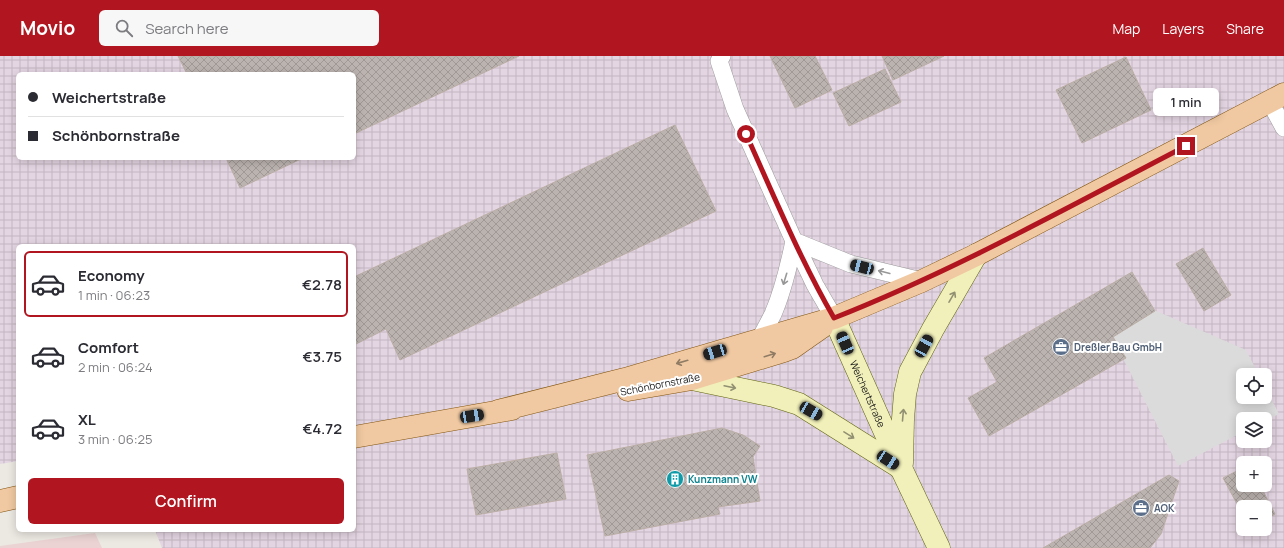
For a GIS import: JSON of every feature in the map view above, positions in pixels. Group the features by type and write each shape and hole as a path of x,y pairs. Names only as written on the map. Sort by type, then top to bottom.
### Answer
{"main road":[{"name":"Schönbornstraße","path":"498,411 625,379 834,318 922,281 976,255 1277,98"},
{"path":"692,379 774,396 799,404 901,468 905,394 910,372 976,255"},
{"name":"Schönbornstraße","path":"356,437 498,411 692,379 792,348 834,318"},
{"name":"Weichertstraße","path":"834,318 901,468 939,548"},
{"path":"0,501 16,497"}],"street":[{"name":"Weichertstraße","path":"722,56 719,61 735,109 794,241 815,285 834,318"},
{"path":"1277,98 1284,128"},
{"path":"760,339 773,314 778,300 794,241 851,264 922,281"}],"shaded area":[{"path":"0,56 1284,56 1284,548 162,548 156,532 356,532 356,244 16,244 16,461 0,464"},
{"path":"1154,310 1246,350 1255,368 1236,368 1236,404 1272,404 1272,400 1279,414 1272,418 1272,412 1236,412 1236,436 1178,466 1112,337"},
{"path":"95,533 102,548 0,548 0,546"}],"building":[{"path":"178,56 519,56 356,133 356,72 186,72"},
{"path":"770,56 815,56 832,90 795,108"},
{"path":"882,56 944,56 893,80"},
{"path":"1126,57 1151,110 1082,143 1056,90"},
{"path":"885,69 901,102 849,126 833,93"},
{"path":"675,125 716,211 400,360 386,329 356,344 356,276"},
{"path":"227,160 299,160 240,188"},
{"path":"1203,248 1231,295 1204,311 1176,264"},
{"name":"Dreßler Bau GmbH","path":"1132,272 1155,311 1113,337 1126,358 989,436 968,398 997,382 984,358"},
{"name":"Kunzmann VW","path":"722,428 743,435 760,446 753,457 760,501 718,507 720,514 605,536 587,455"},
{"path":"557,453 566,499 476,515 467,469"},
{"path":"1236,472 1236,492 1264,492 1268,500 1236,500 1236,502 1223,478"},
{"name":"AOK","path":"1169,475 1179,481 1161,534 1150,548 1043,548"},
{"path":"1272,508 1275,514 1272,516"}],"place":[{"name":"Dreßler Bau GmbH","path":"1061,347"},
{"name":"Kunzmann VW","path":"675,479"},
{"name":"AOK","path":"1141,508"}],"route":[{"path":"746,134 815,285 834,318 908,287 976,255 1186,146"}]}
